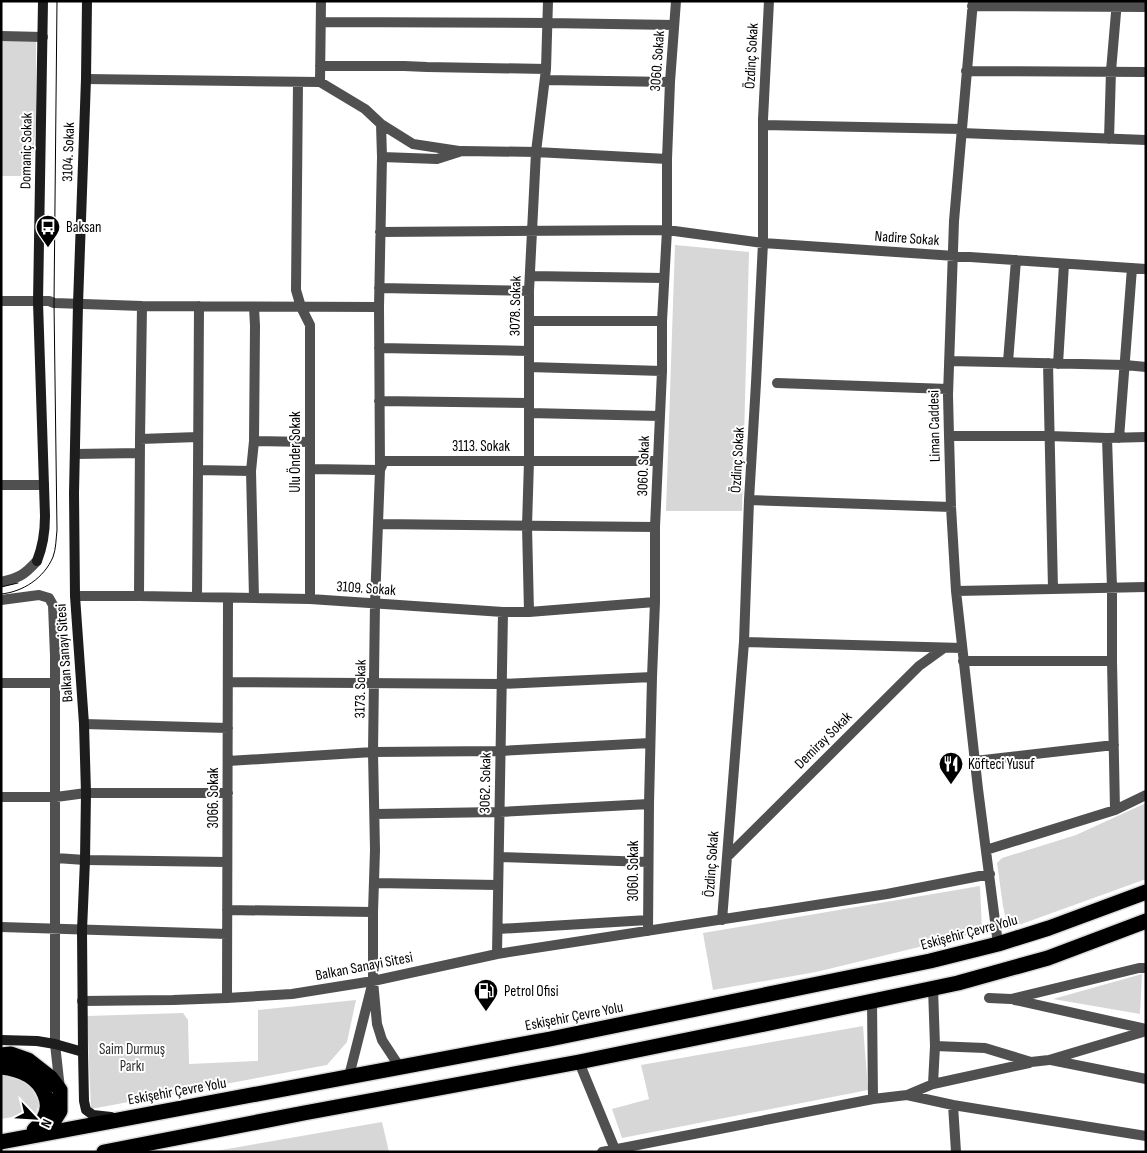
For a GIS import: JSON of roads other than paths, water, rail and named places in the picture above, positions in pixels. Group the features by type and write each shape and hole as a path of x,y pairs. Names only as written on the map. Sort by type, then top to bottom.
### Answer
{"highway":[{"name":"Eskişehir Çevre Yolu","path":"1,1142 550,1039 930,962 1049,928 1146,892"},
{"path":"104,1152 579,1062 933,988 1048,958 1146,921"},
{"path":"1,1055 11,1054 28,1060 51,1078 60,1090 60,1111 50,1127 25,1137"},
{"path":"1,1067 14,1068 29,1075 38,1082 46,1098 48,1107 45,1118 35,1130 25,1137"}],"street":[{"name":"Domaniç Sokak","path":"1,582 27,573 37,561 45,533 38,302 43,1"},
{"name":"3104. Sokak","path":"78,304 87,1"},
{"path":"320,82 321,1"},
{"name":"3078. Sokak","path":"529,612 527,526 529,291 536,152 546,69 548,1"},
{"name":"3060. Sokak","path":"648,932 655,527 667,230 670,82 676,1"},
{"name":"Özdinç Sokak","path":"722,920 744,642 749,500 763,243 763,125 769,1"},
{"path":"972,4 1117,4 1146,7"},
{"name":"Liman Caddesi","path":"972,4 954,221 948,389 949,436 956,590 998,944"},
{"path":"1109,139 1111,71 1117,4"},
{"path":"320,22 674,25"},
{"path":"1,36 43,37"},
{"path":"320,66 546,69"},
{"path":"966,71 1146,72"},
{"path":"86,80 320,82 365,109 381,124 413,144 462,151 536,152 667,159"},
{"path":"545,80 670,82"},
{"name":"Ulu Önder Sokak","path":"298,82 296,290 301,307 310,325 310,599"},
{"name":"3173. Sokak","path":"381,124 379,288 380,470 375,603 373,981 377,1024 382,1040 399,1066"},
{"path":"763,125 962,131 1146,140"},
{"path":"382,157 437,159 462,151"},
{"name":"Nadire Sokak","path":"380,232 667,230 763,243 1146,269"},
{"path":"1008,362 1016,260"},
{"path":"1053,588 1049,436 1053,363 1064,264"},
{"path":"1119,438 1132,268"},
{"path":"530,276 664,278"},
{"path":"379,288 529,291"},
{"path":"1,300 142,306 379,307"},
{"name":"Balkan Sanayi Sitesi","path":"78,304 74,493 75,596 84,724 86,793 82,930 84,1101 86,1110 93,1115 124,1118"},
{"path":"139,596 142,306"},
{"path":"197,597 199,306"},
{"path":"254,307 254,441 251,471 254,598"},
{"path":"529,322 662,320"},
{"path":"379,348 529,351"},
{"path":"949,361 1146,367"},
{"path":"529,368 662,371"},
{"path":"777,383 948,389"},
{"path":"379,401 660,416"},
{"path":"949,436 1146,437"},
{"path":"140,439 198,437"},
{"path":"1107,438 1112,588 1115,810"},
{"path":"254,441 310,442"},
{"path":"76,454 140,453"},
{"name":"3113. Sokak","path":"310,469 380,470 384,461 658,461"},
{"path":"198,470 251,471"},
{"path":"1,485 44,485"},
{"path":"749,500 951,507"},
{"path":"378,524 655,527"},
{"path":"956,590 1146,587"},
{"path":"1,600 39,596 49,598 53,606 56,683 55,1044 60,1090"},
{"name":"3109. Sokak","path":"75,596 310,599 502,612 529,612 655,602"},
{"name":"3066. Sokak","path":"227,998 228,598"},
{"name":"3062. Sokak","path":"497,954 502,612"},
{"path":"744,642 962,648"},
{"name":"Demiray Sokak","path":"727,857 919,666 944,648"},
{"path":"963,661 1112,661"},
{"path":"228,682 501,684 652,677"},
{"path":"1,682 56,683"},
{"path":"84,724 228,728"},
{"path":"228,761 374,752 500,751 650,743"},
{"path":"975,762 1114,745"},
{"path":"1,797 56,797 86,793 228,793"},
{"path":"986,850 1115,810 1146,795"},
{"path":"375,814 499,812 649,804"},
{"path":"499,857 648,862"},
{"path":"56,858 228,862"},
{"path":"648,932 888,894 990,874"},
{"path":"374,883 498,885"},
{"path":"227,910 373,912"},
{"path":"498,930 648,920"},
{"path":"1,927 227,934"},
{"name":"Balkan Sanayi Sitesi","path":"82,1001 227,998 292,994 373,981 497,954 648,932"},
{"path":"1011,999 1139,968 1146,968"},
{"path":"349,1076 373,981"},
{"path":"933,988 935,1046 933,1084"},
{"path":"989,998 1011,999 1146,1030"},
{"path":"872,1001 873,1099"},
{"path":"602,1152 873,1099 907,1095 933,1084 1031,1062 1049,1060 1146,1030"},
{"path":"1,1040 37,1041 83,1052"},
{"path":"935,1046 985,1048 1031,1062"},
{"path":"1049,1060 1146,1079"},
{"path":"579,1062 616,1150"},
{"path":"907,1095 953,1105 1146,1136"},
{"path":"953,1105 956,1152"}],"tram line":[{"path":"1,594 25,587 44,571 55,551 57,530 54,303 57,1"},
{"path":"1,587 18,583"}],"place":[{"name":"Baksan","path":"48,248"},
{"name":"Köfteci Yusuf","path":"951,785"},
{"name":"Petrol Ofisi","path":"486,1012"}],"park label":[{"name":"Saim Durmuş Parkı","path":"132,1058"}]}
